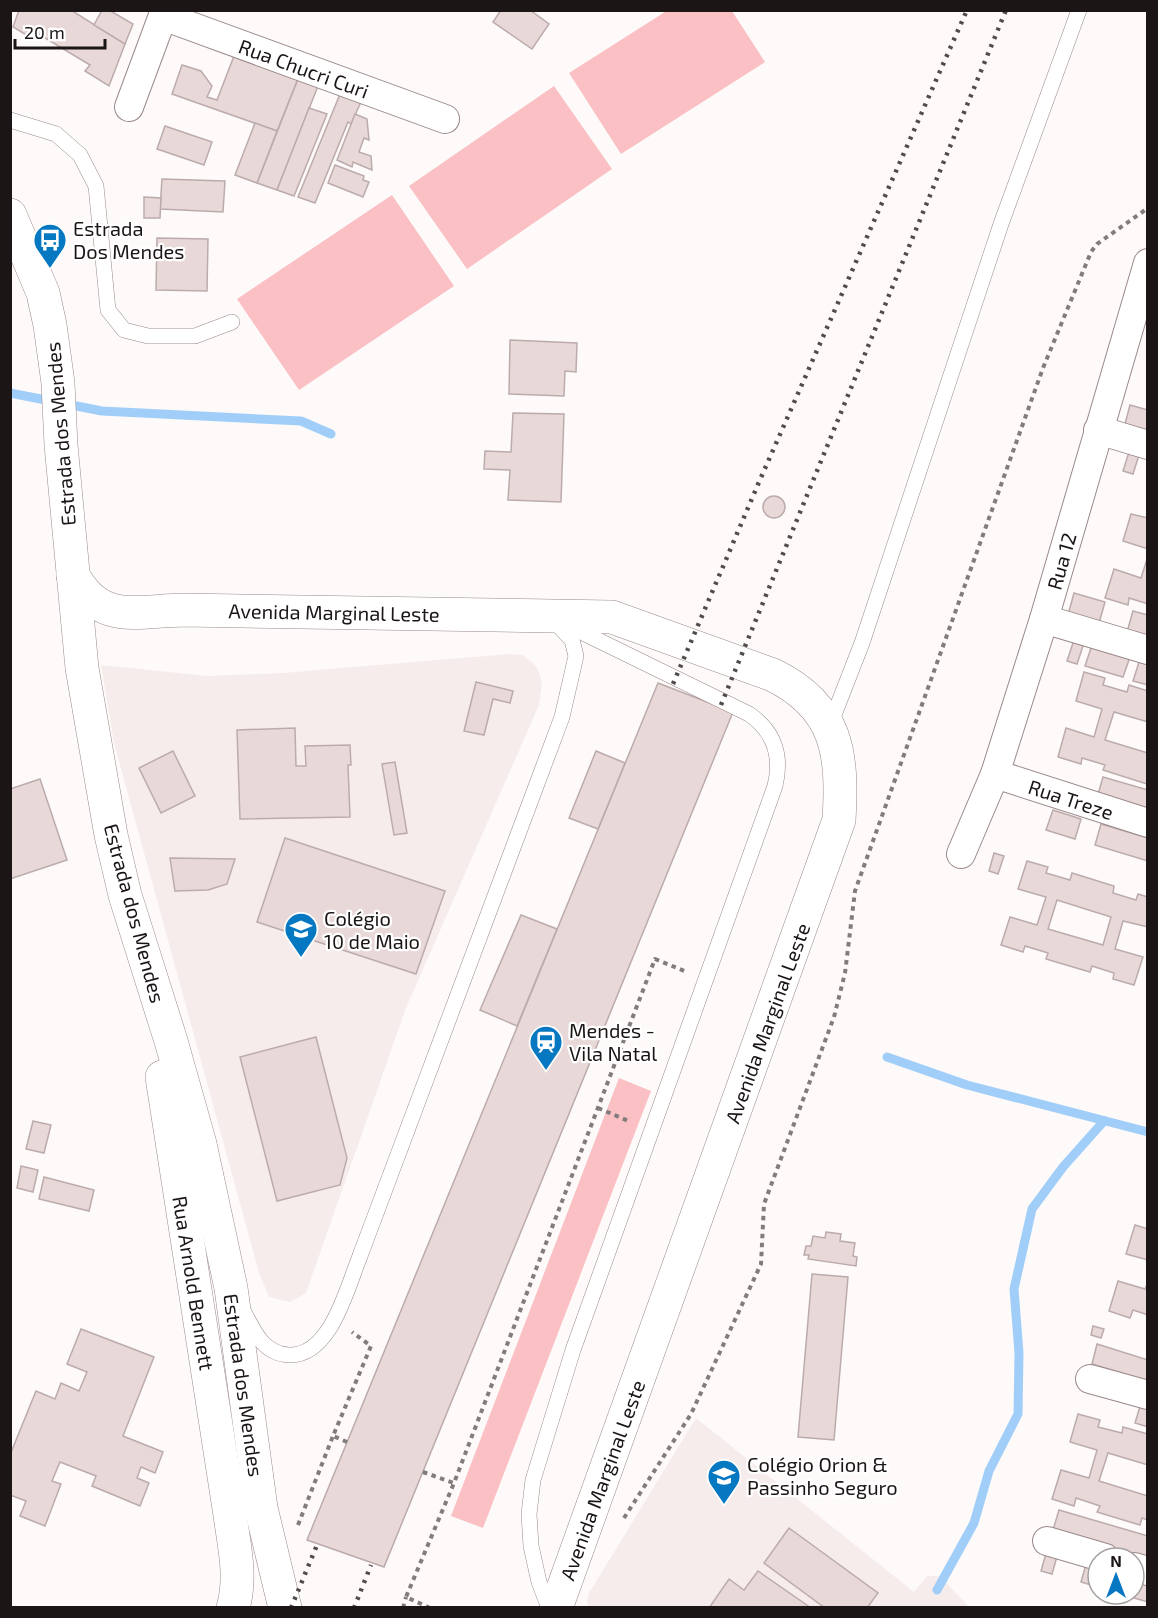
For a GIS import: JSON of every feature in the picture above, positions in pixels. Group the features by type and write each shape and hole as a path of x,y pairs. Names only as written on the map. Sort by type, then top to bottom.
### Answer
{"street":[{"path":"129,107 164,13"},
{"name":"Rua Chucri Curi","path":"164,13 445,119"},
{"name":"Estrada dos Mendes","path":"10,215 43,293 58,383 61,445 81,660 111,835 144,959 171,1041 200,1144 231,1288 261,1508 285,1608"},
{"name":"Rua 12","path":"961,854 995,774 1044,619 1147,267"},
{"path":"1098,430 1148,445"},
{"path":"73,575 88,599 100,608 117,612"},
{"name":"Avenida Marginal Leste","path":"117,612 184,610 551,618 592,615 626,620 773,675 796,686 814,703 830,725 838,751 842,776 839,819 556,1608"},
{"path":"81,660 88,633 102,619 117,612"},
{"path":"1044,619 1148,650"},
{"name":"Rua Treze","path":"995,774 1148,823"},
{"name":"Rua Arnold Bennett","path":"144,959 230,1515 237,1568 237,1589 233,1608"},
{"path":"1090,1378 1148,1395"},
{"path":"1047,1541 1086,1552"}],"lane":[{"path":"830,725 862,643 1001,224 1079,10"},
{"path":"10,120 56,134 80,155 96,186 108,310 124,330 148,336 195,336 232,322"},
{"path":"231,1288 258,1338 275,1352 292,1355 308,1351 324,1339 334,1319 360,1256 562,717 576,656 572,640 551,618"},
{"name":"Avenida Marginal Leste","path":"549,1608 539,1581 531,1546 529,1514 533,1479 573,1350 707,981 775,786 779,766 774,743 760,722 749,714 551,618"}],"path":[{"path":"619,1525 690,1414 761,1264 764,1204 834,1017 845,974 855,891 1043,368 1096,244 1148,208"},
{"path":"403,1608 454,1484 655,959 707,981"},
{"path":"598,1108 653,1131"},
{"path":"296,1530 372,1346 334,1319"},
{"path":"333,1436 347,1442"},
{"path":"423,1472 454,1484"},
{"path":"406,1597 430,1608"}],"shaded area":[{"path":"668,10 732,11 765,62 621,154 569,73"},
{"path":"554,86 612,169 467,269 409,186"},
{"path":"392,195 454,286 299,390 237,299"},
{"name":"Colégio 10 de Maio","path":"510,654 523,655 538,670 542,682 539,705 406,1008 306,1293 290,1302 269,1297 259,1273 114,743 101,665 207,676 283,673"},
{"path":"619,1078 651,1091 483,1528 451,1516"},
{"name":"Colégio Orion & Passinho Seguro","path":"696,1418 914,1592 927,1576 940,1576 969,1607 590,1608 587,1602 589,1593"}],"building":[{"path":"19,10 71,10 125,44 109,86 85,71 90,65 32,30 28,36 13,27"},
{"path":"102,10 109,10 133,24 125,44 94,25"},
{"path":"501,10 530,10 549,24 532,49 493,22"},
{"path":"234,56 298,79 277,131 172,94 182,65 201,71 212,86 207,97 217,100"},
{"path":"298,79 318,86 277,190 257,183"},
{"path":"340,94 361,102 351,124 348,122 315,203 298,197"},
{"path":"309,108 327,114 294,196 277,190"},
{"path":"355,114 367,119 369,140 364,138 359,152 371,156 372,170 353,162 352,167 337,160"},
{"path":"255,123 277,131 257,183 235,175"},
{"path":"165,126 212,142 204,165 157,149"},
{"path":"335,165 364,176 363,180 369,182 363,197 328,183"},
{"path":"162,179 225,181 223,212 160,209"},
{"path":"144,197 161,198 160,218 144,218"},
{"path":"157,238 208,239 207,291 156,290"},
{"path":"510,340 577,343 576,372 565,371 564,396 509,394"},
{"path":"1130,405 1148,410 1147,430 1125,424"},
{"path":"513,413 564,414 561,502 508,500 510,470 484,469 485,451 511,452"},
{"path":"1129,452 1139,455 1133,474 1123,471"},
{"path":"774,496 782,499 785,507 782,515 774,518 766,515 763,507 766,499"},
{"path":"1131,514 1148,518 1148,549 1123,541"},
{"path":"1148,556 1148,604 1129,598 1128,605 1105,598 1114,569 1141,578"},
{"path":"1074,593 1105,602 1099,623 1068,615"},
{"path":"1133,611 1148,615 1148,638 1127,632"},
{"path":"1074,640 1084,643 1077,664 1067,661"},
{"path":"1092,645 1130,657 1123,677 1085,666"},
{"path":"1140,659 1148,661 1148,685 1133,681"},
{"path":"1084,672 1105,678 1103,685 1127,692 1129,685 1148,691 1148,722 1114,712 1105,740 1148,753 1147,784 1103,770 1105,765 1082,758 1081,764 1058,757 1066,728 1094,737 1102,709 1076,701"},
{"path":"476,682 513,691 510,703 493,699 484,735 464,731"},
{"path":"658,683 733,712 384,1567 307,1540"},
{"path":"295,728 296,766 306,766 305,746 350,745 351,765 348,765 350,817 240,819 237,730"},
{"path":"173,751 195,796 161,813 139,768"},
{"path":"596,751 625,763 598,829 569,818"},
{"path":"395,762 407,833 394,835 382,764"},
{"path":"1103,777 1148,790 1148,812 1097,798"},
{"path":"40,779 67,860 10,879 10,789"},
{"path":"1053,810 1081,819 1075,839 1046,830"},
{"path":"1101,824 1148,838 1148,861 1095,845"},
{"path":"285,838 445,891 416,974 257,922"},
{"path":"994,853 1004,856 998,874 989,871"},
{"path":"170,858 235,859 227,884 208,890 175,891"},
{"path":"1027,861 1048,867 1046,873 1070,880 1072,873 1114,886 1113,893 1136,900 1138,894 1148,897 1148,927 1123,921 1115,949 1143,957 1134,985 1113,979 1114,973 1092,966 1090,972 1046,959 1048,953 1025,946 1023,952 1001,945 1010,917 1037,925 1046,897 1018,889","holes":["1057,900 1111,917 1103,945 1048,929"]},
{"path":"521,915 557,929 517,1026 480,1010"},
{"path":"316,1037 347,1158 340,1185 277,1201 240,1057"},
{"path":"33,1121 51,1125 44,1153 26,1149"},
{"path":"21,1166 38,1170 33,1192 17,1188"},
{"path":"44,1177 94,1190 89,1211 39,1199"},
{"path":"1135,1225 1148,1229 1148,1260 1126,1254"},
{"path":"826,1232 841,1234 840,1241 855,1243 853,1256 857,1257 856,1266 808,1259 809,1255 804,1255 806,1246 811,1246 813,1236 825,1238"},
{"path":"812,1274 848,1277 834,1440 798,1437"},
{"path":"1118,1281 1145,1289 1148,1282 1148,1315 1133,1310 1130,1318 1109,1311"},
{"path":"1093,1326 1104,1329 1101,1338 1091,1335"},
{"path":"81,1329 154,1357 123,1436 163,1452 155,1473 141,1467 137,1478 149,1483 140,1506 92,1486 96,1476 60,1462 52,1481 61,1484 45,1526 20,1516 26,1501 10,1495 10,1455 36,1391 55,1399 61,1383 79,1391 87,1372 67,1364"},
{"path":"1097,1344 1148,1360 1148,1381 1092,1364"},
{"path":"1141,1403 1148,1405 1148,1427 1135,1423"},
{"path":"1078,1414 1100,1420 1098,1427 1122,1433 1123,1427 1148,1434 1148,1465 1108,1453 1099,1481 1148,1496 1148,1520 1142,1518 1140,1525 1097,1512 1100,1506 1076,1498 1074,1506 1052,1499 1061,1470 1089,1478 1097,1450 1070,1442"},
{"path":"1059,1510 1148,1536 1148,1558 1146,1557 1146,1546 1107,1546 1053,1530"},
{"path":"789,1528 878,1593 867,1608 825,1608 764,1563"},
{"path":"1047,1550 1058,1553 1052,1574 1041,1571"},
{"path":"1086,1564 1086,1583 1081,1582"},
{"path":"758,1571 811,1608 709,1608 729,1579 744,1590"},
{"path":"1146,1578 1148,1579 1148,1602 1146,1601"}],"waterway":[{"path":"10,393 102,411 301,421 331,434"},
{"path":"887,1057 967,1085 1148,1132"},
{"path":"937,1590 974,1523 989,1471 1018,1414 1019,1353 1014,1289 1032,1209 1063,1167 1104,1121"}],"railway":[{"path":"673,684 759,482 967,10"},
{"path":"721,705 1006,10"},
{"path":"291,1608 317,1545"},
{"path":"354,1608 371,1565"}],"place":[{"name":"Estrada Dos Mendes","path":"50,269"},
{"name":"Colégio 10 de Maio","path":"301,958"},
{"name":"Mendes - Vila Natal","path":"546,1071"},
{"name":"Colégio Orion & Passinho Seguro","path":"724,1505"}]}
